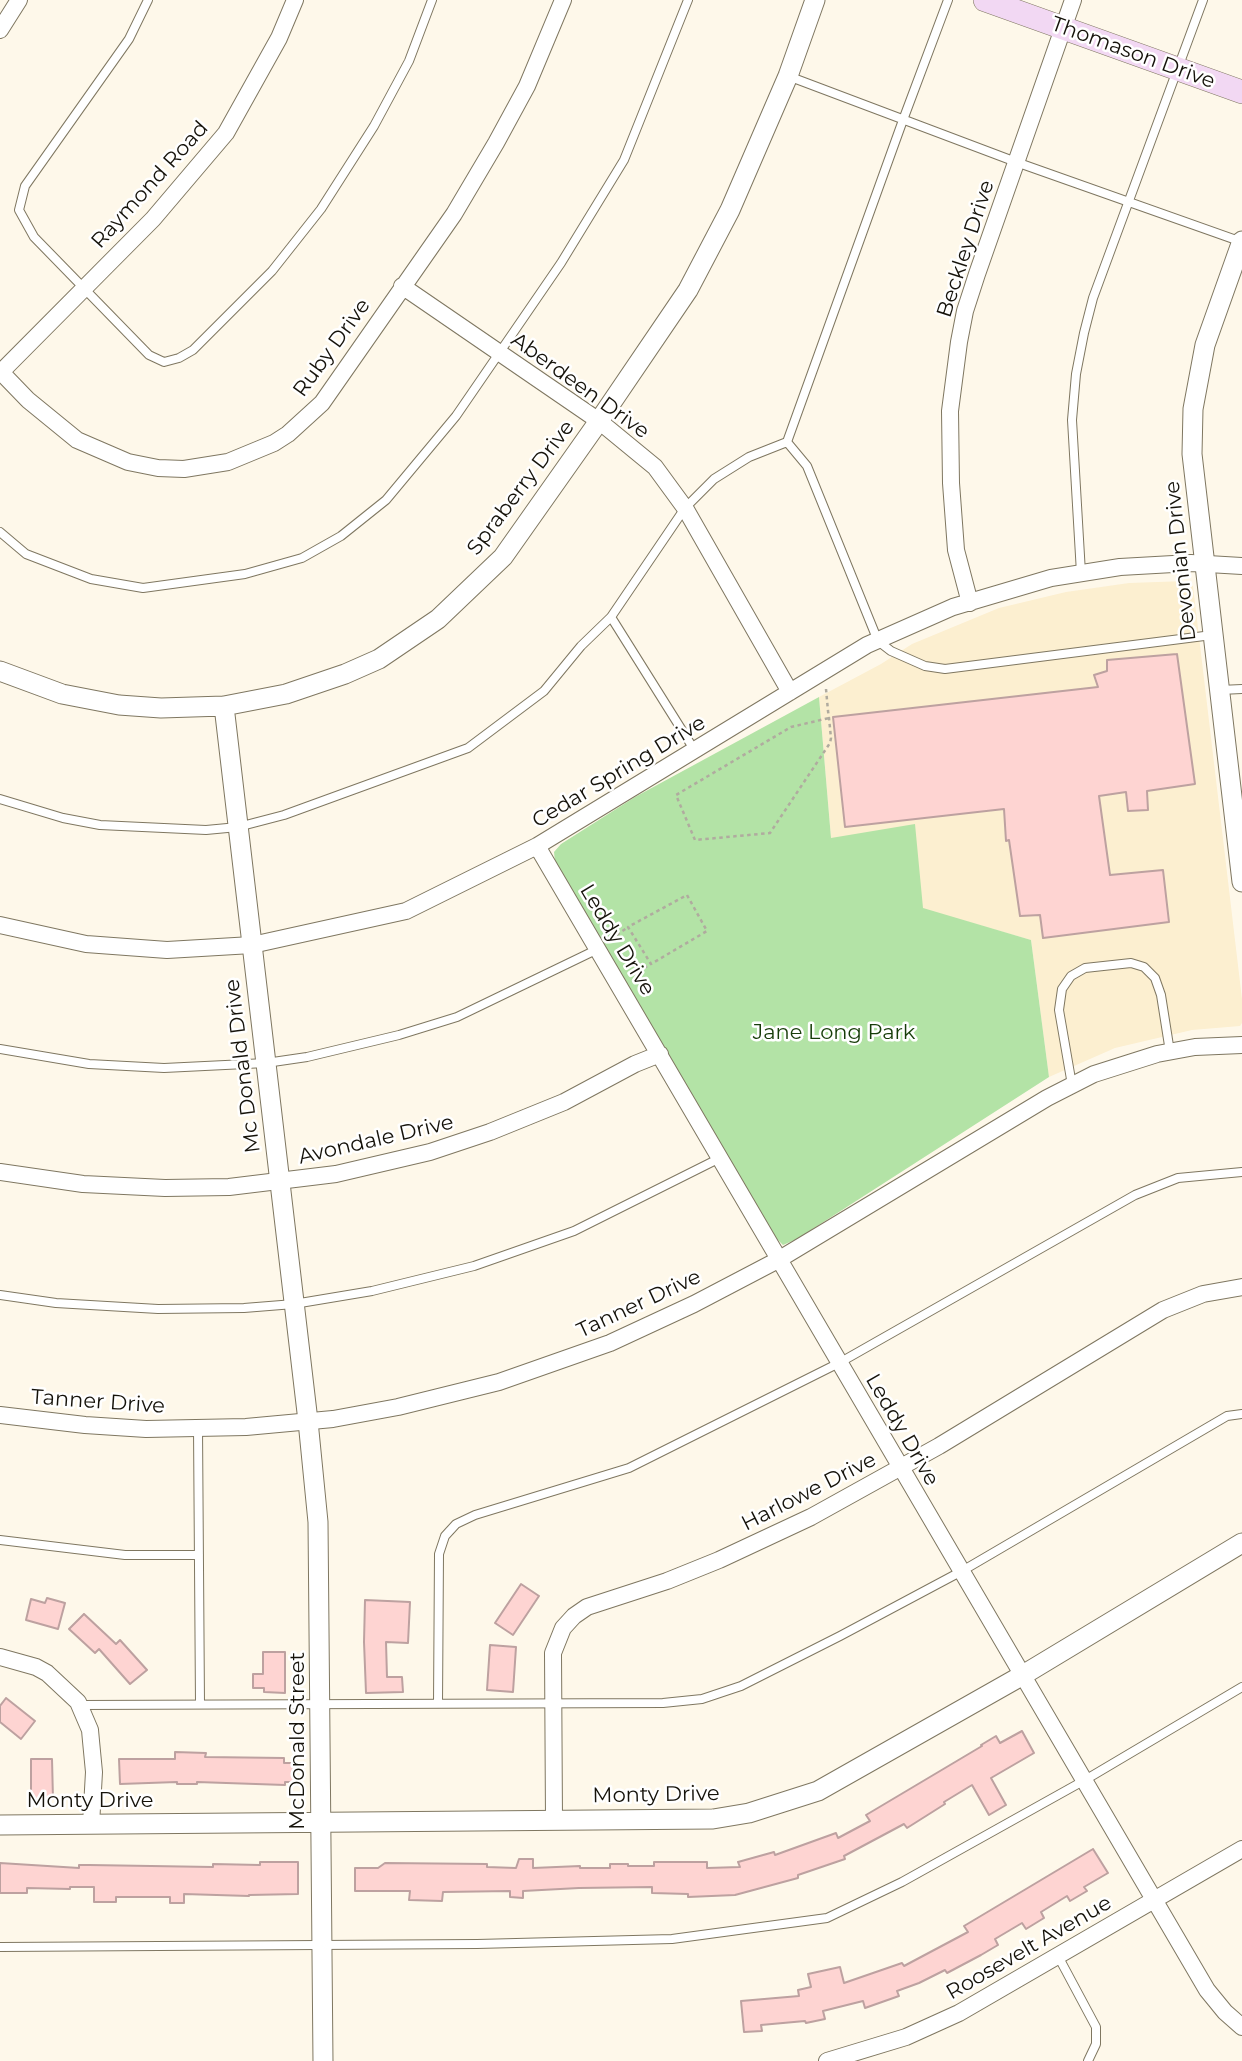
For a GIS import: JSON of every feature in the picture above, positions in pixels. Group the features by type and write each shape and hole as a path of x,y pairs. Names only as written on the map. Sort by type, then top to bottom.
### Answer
{"main road":[{"name":"Thomason Drive","path":"985,0 1242,92"}],"street":[{"path":"0,30 19,0"},
{"name":"Raymond Road","path":"0,372 83,286 153,219 226,133 279,38 295,0"},
{"name":"Ruby Drive","path":"0,372 60,428 77,440 128,462 158,468 211,466 242,458 274,443 302,423 322,403 454,214 527,86 563,0"},
{"name":"Spraberry Drive","path":"0,671 62,694 119,705 161,708 224,706 286,694 345,674 379,659 438,619 503,557 600,421 688,290 730,210 788,76 815,0"},
{"name":"Beckley Drive","path":"970,603 956,550 951,483 950,411 965,311 1073,0"},
{"name":"Devonian Drive","path":"1242,242 1205,345 1193,409 1192,454 1218,690 1237,806 1242,882"},
{"name":"Aberdeen Drive","path":"402,286 600,421 655,467 685,508 790,692"},
{"name":"Cedar Spring Drive","path":"0,925 86,944 167,950 252,946 406,911 537,846 825,671 878,641 953,607 1016,587 1080,573 1155,564 1242,566"},
{"name":"Mc Donald Drive","path":"224,706 308,1421"},
{"name":"Leddy Drive","path":"537,846 1207,1990 1242,2027"},
{"name":"Tanner Drive","path":"0,1415 106,1427 246,1427 332,1419 398,1407 499,1382 610,1343 778,1260 1072,1085 1125,1063 1170,1052 1195,1047 1242,1045"},
{"name":"Avondale Drive","path":"0,1172 132,1188 213,1188 280,1182 367,1168 460,1143 564,1102 660,1054"},
{"name":"Harlowe Drive","path":"554,1820 553,1653 556,1641 569,1621 581,1611 719,1560 811,1517 900,1468 1163,1310 1203,1294 1242,1287"},
{"name":"McDonald Street","path":"308,1421 318,1534 323,2061"},
{"name":"Monty Drive","path":"0,1825 713,1819 749,1813 795,1800 828,1785 1023,1675 1242,1543"},
{"path":"0,1657 36,1667 47,1673 72,1695 79,1705 90,1730 94,1772 91,1825"},
{"name":"Roosevelt Avenue","path":"827,2061 915,2034 958,2013 1242,1849"}],"lane":[{"path":"148,0 122,50 25,186 19,210 34,237 149,355 164,362 193,350 272,271 321,209 374,126 403,72 432,0"},
{"path":"0,532 26,554 91,579 143,588 245,574 303,558 341,536 386,500 456,416 561,263 624,160 688,0"},
{"path":"0,799 63,818 100,825 206,830 238,827 284,815 468,748 544,691 611,617 685,508 714,479 749,457 787,442 948,0"},
{"path":"1080,573 1072,420 1076,374 1093,298 1203,0"},
{"path":"788,76 1016,162 1242,242"},
{"path":"787,442 807,466 878,641 891,651 925,666 945,669 1212,635"},
{"path":"611,617 695,751"},
{"path":"1218,690 1242,689"},
{"path":"0,1049 89,1064 164,1068 266,1063 307,1057 457,1017 598,949"},
{"path":"1072,1085 1059,1010 1062,989 1071,976 1084,968 1131,963 1144,967 1155,978 1161,995 1170,1052"},
{"path":"0,1295 56,1303 158,1309 244,1308 294,1304 372,1292 474,1266 574,1231 720,1158"},
{"path":"438,1703 439,1554 445,1536 456,1524 475,1515 629,1468 839,1363 1135,1195 1178,1178 1242,1172"},
{"path":"79,1705 663,1703 702,1699 741,1686 962,1571 1227,1416 1242,1414"},
{"path":"198,1428 200,1704"},
{"path":"0,1540 124,1555 199,1555"},
{"path":"0,1947 672,1939 827,1918 902,1882 1085,1780 1242,1687"},
{"path":"1058,1956 1096,2027 1096,2044 1088,2061"}],"path":[{"path":"825,671 829,718 830,743 770,833 695,840 676,795 791,727 829,718"},
{"path":"598,949 628,926 687,895 707,931 629,976"},
{"path":"628,926 650,964"}],"shaded area":[{"path":"1186,581 1193,586 1242,999 1242,1023 1240,1026 1192,1030 1115,1048 1049,1077 1031,940 923,909 831,838 819,697 912,644 999,608 1066,592 1129,583"}],"green space":[{"name":"Jane Long Park","path":"819,697 831,838 915,824 923,908 1031,940 1049,1077 797,1239 783,1245 773,1235 555,862 554,852 561,844 635,797"}],"building":[{"path":"1177,654 1195,784 1147,791 1148,810 1128,811 1126,792 1099,796 1110,875 1163,870 1169,922 1043,938 1040,915 1020,916 1009,840 1006,841 1004,809 845,827 833,717 1098,687 1094,675 1107,671 1107,660"},
{"path":"521,1584 539,1596 513,1635 495,1623"},
{"path":"47,1598 65,1603 58,1629 26,1620 31,1599 45,1603"},
{"path":"365,1600 410,1602 408,1643 386,1642 387,1677 402,1677 403,1692 366,1693"},
{"path":"84,1614 116,1644 120,1640 147,1670 130,1684 99,1649 95,1653 69,1629"},
{"path":"490,1645 516,1647 513,1692 487,1690"},
{"path":"263,1652 285,1652 285,1693 264,1692 264,1688 253,1688 253,1674 263,1674"},
{"path":"6,1698 35,1721 21,1739 0,1722 0,1706"},
{"path":"1022,1731 1034,1753 991,1778 1006,1805 989,1815 972,1785 907,1828 904,1824 844,1856 845,1859 798,1875 798,1878 735,1895 688,1897 688,1894 652,1893 652,1887 579,1888 523,1891 523,1898 510,1897 510,1891 443,1892 442,1901 409,1900 410,1891 355,1891 355,1868 378,1868 385,1863 487,1864 487,1867 516,1868 519,1859 533,1859 533,1868 610,1868 610,1864 654,1866 654,1862 707,1862 707,1868 740,1867 738,1862 774,1852 775,1855 836,1833 838,1838 870,1821 866,1815 996,1736 1000,1743"},
{"path":"175,1752 206,1753 205,1757 284,1758 284,1763 294,1763 294,1782 285,1782 285,1785 197,1782 120,1784 119,1759 175,1759"},
{"path":"31,1759 52,1759 53,1799 31,1799"},
{"path":"1093,1849 1108,1873 1084,1887 1087,1891 1070,1901 1067,1896 1041,1912 1044,1918 1026,1929 1022,1923 995,1939 998,1945 947,1973 945,1970 897,1991 899,1996 865,2008 863,2001 823,2011 825,2019 806,2023 761,2025 762,2031 744,2032 741,2001 799,1996 798,1990 811,1987 808,1974 840,1967 844,1983 902,1963 904,1966 968,1932 964,1926"},
{"path":"260,1862 298,1862 298,1894 184,1894 184,1903 170,1903 170,1897 116,1897 116,1902 94,1902 94,1887 27,1888 27,1893 0,1893 0,1863 79,1868 79,1865 213,1867 213,1864 260,1865"}]}
